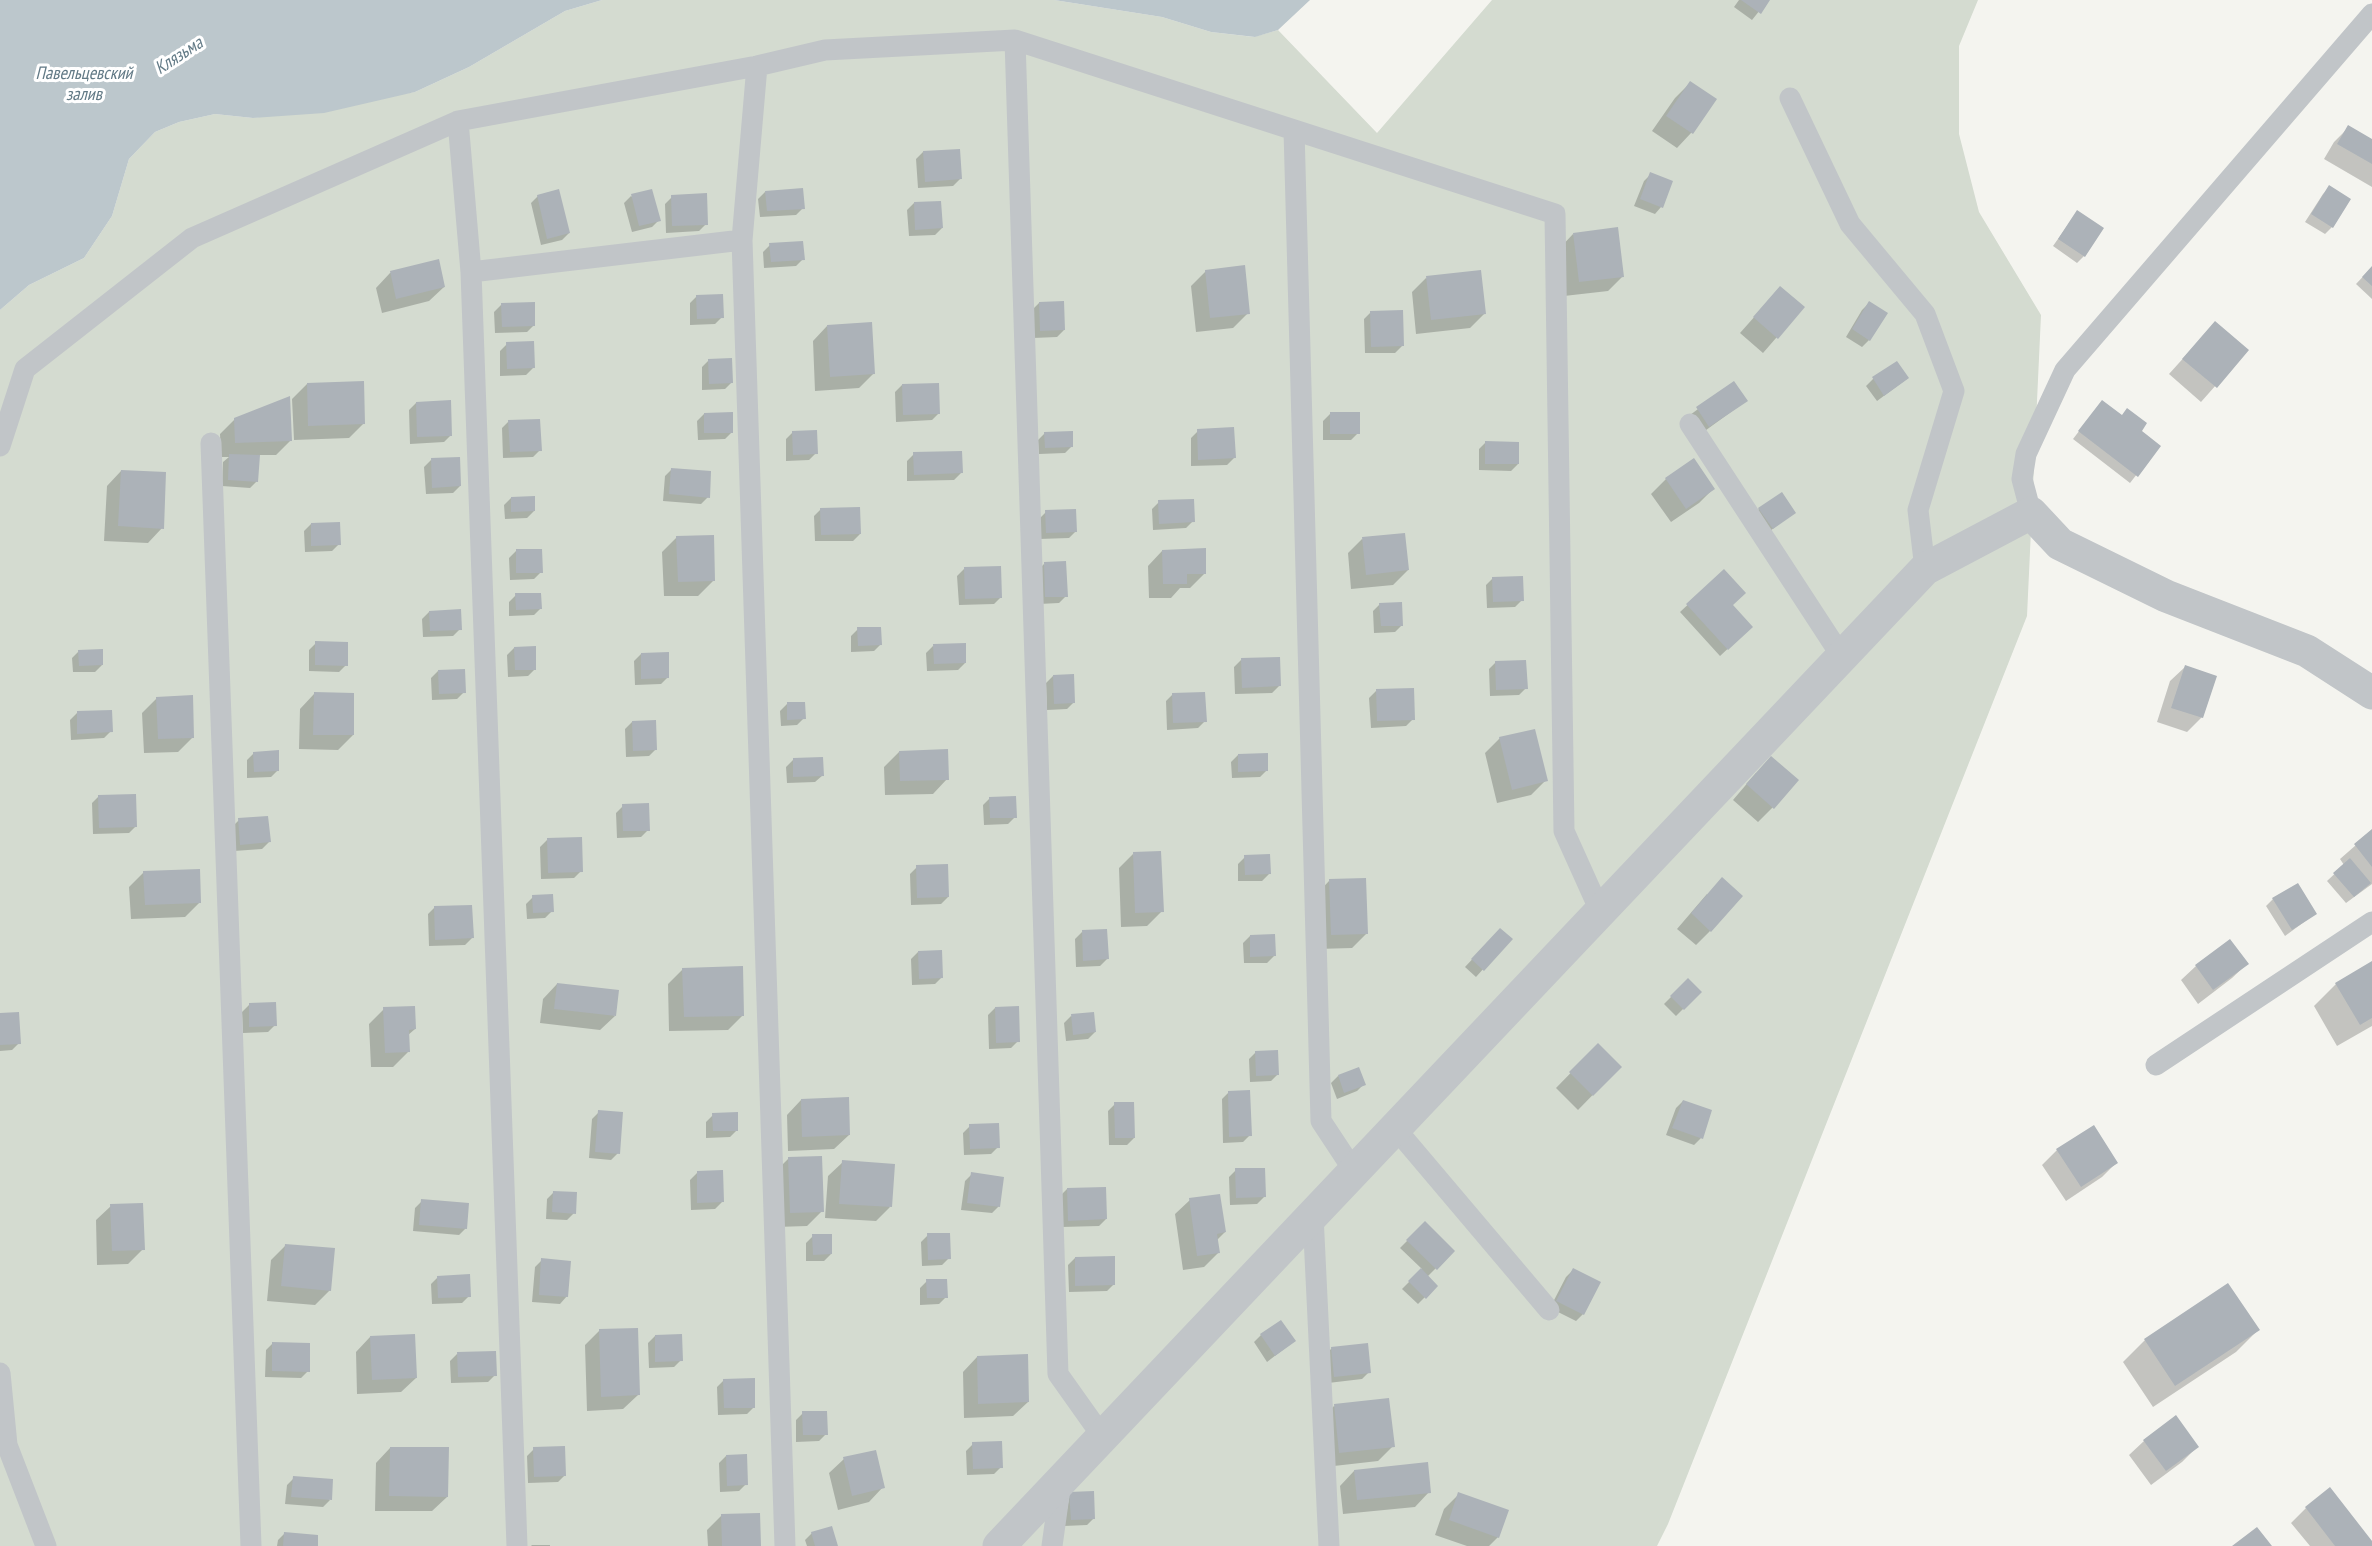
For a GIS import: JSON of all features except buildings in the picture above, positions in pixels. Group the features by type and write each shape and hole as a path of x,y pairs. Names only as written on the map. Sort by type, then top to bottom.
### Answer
{"street":[{"path":"999,1546 1925,569 2031,513 2060,544 2166,596 2307,651 2372,693"}],"lane":[{"path":"2031,513 2022,479 2026,453 2065,370 2372,14"},
{"path":"1016,40 1058,1374 1102,1436"},
{"path":"0,446 25,369 192,238 458,122 757,66 825,50 1016,40 1555,214 1564,831 1600,911"},
{"path":"757,66 742,240 785,1546"},
{"path":"1790,98 1850,224 1925,314 1954,391 1918,510 1925,569"},
{"path":"458,122 471,272 517,1546"},
{"path":"1294,130 1322,1121 1354,1171"},
{"path":"471,272 742,240"},
{"path":"1690,424 1842,657"},
{"path":"211,443 251,1546"},
{"path":"2156,1065 2372,922"},
{"path":"1395,1128 1549,1310"},
{"path":"1313,1215 1329,1546"},
{"path":"0,1373 7,1445 46,1546"},
{"path":"1052,1546 1061,1480"}],"shaded area":[{"path":"602,0 1054,0 1162,17 1211,32 1254,37 1278,30 1377,133 1492,0 1978,0 1959,46 1959,134 1979,212 2041,315 2027,616 1668,1524 1657,1546 0,1546 0,310 29,285 84,258 112,216 129,159 155,132 179,122 215,114 253,118 415,92 469,67 565,11"}],"water":[{"name":"Павельцевский залив","path":"0,0 602,0 565,11 469,67 415,92 324,113 253,118 215,114 179,122 155,132 129,159 112,216 84,258 29,285 0,310"},
{"path":"1054,0 1310,0 1278,30 1255,37 1211,32 1162,17"}],"water label":[{"name":"Клязьма","path":"179,56"}]}
